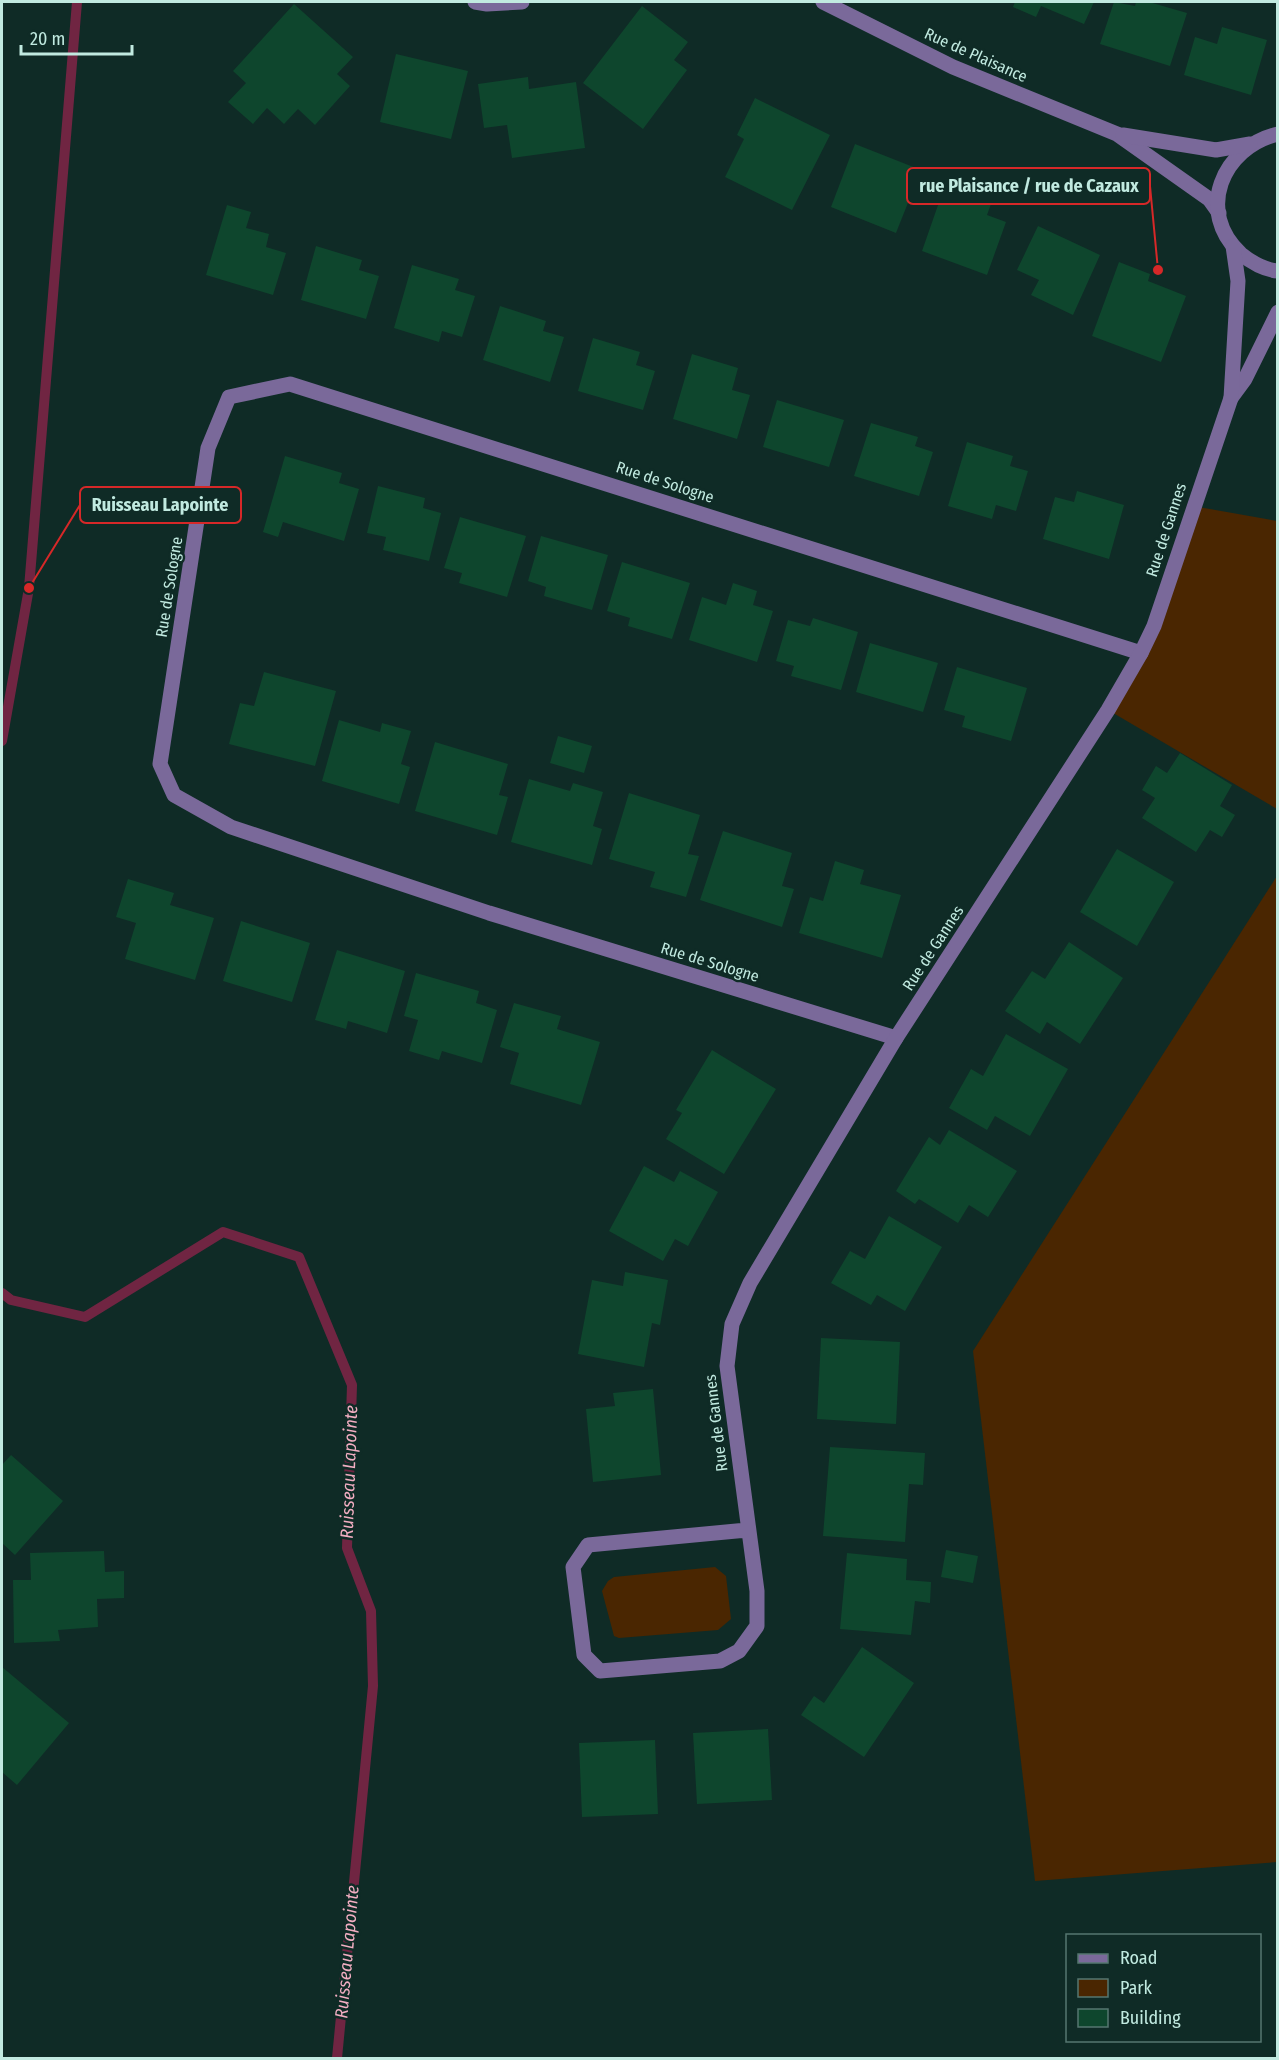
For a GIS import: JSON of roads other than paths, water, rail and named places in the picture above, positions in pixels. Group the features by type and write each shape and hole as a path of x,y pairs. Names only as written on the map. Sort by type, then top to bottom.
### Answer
{"street":[{"path":"475,2 488,4 522,2"},
{"name":"Rue de Plaisance","path":"823,2 952,67 1117,134 1216,150 1250,144 1278,134"},
{"name":"Rue de Plaisance","path":"1117,134 1209,199 1219,213"},
{"path":"1250,144 1235,157 1224,174 1218,193 1219,213 1224,231 1233,246 1250,262 1278,271"},
{"name":"Rue de Gannes","path":"747,1530 588,1545 573,1567 584,1656 600,1671 720,1661 739,1651 757,1626 757,1591 747,1530 727,1366 732,1324 750,1283 896,1038 1102,719 1141,653 1154,626 1231,398 1238,281 1233,246"},
{"name":"Rue de Gannes","path":"1231,398 1245,380 1278,312"},
{"name":"Rue de Sologne","path":"896,1038 489,913 231,827 174,795 160,764 208,448 229,397 290,384 1141,653"}],"waterway":[{"name":"Ruisseau Lapointe","path":"2,741 29,588 77,2"},
{"name":"Ruisseau Lapointe","path":"2,1293 11,1300 85,1317 223,1232 299,1257 352,1385 347,1548 371,1611 373,1686 337,2058"}],"place":[{"name":"rue Plaisance / rue de Cazaux","path":"1158,270"},
{"name":"Ruisseau Lapointe","path":"29,588"}]}
